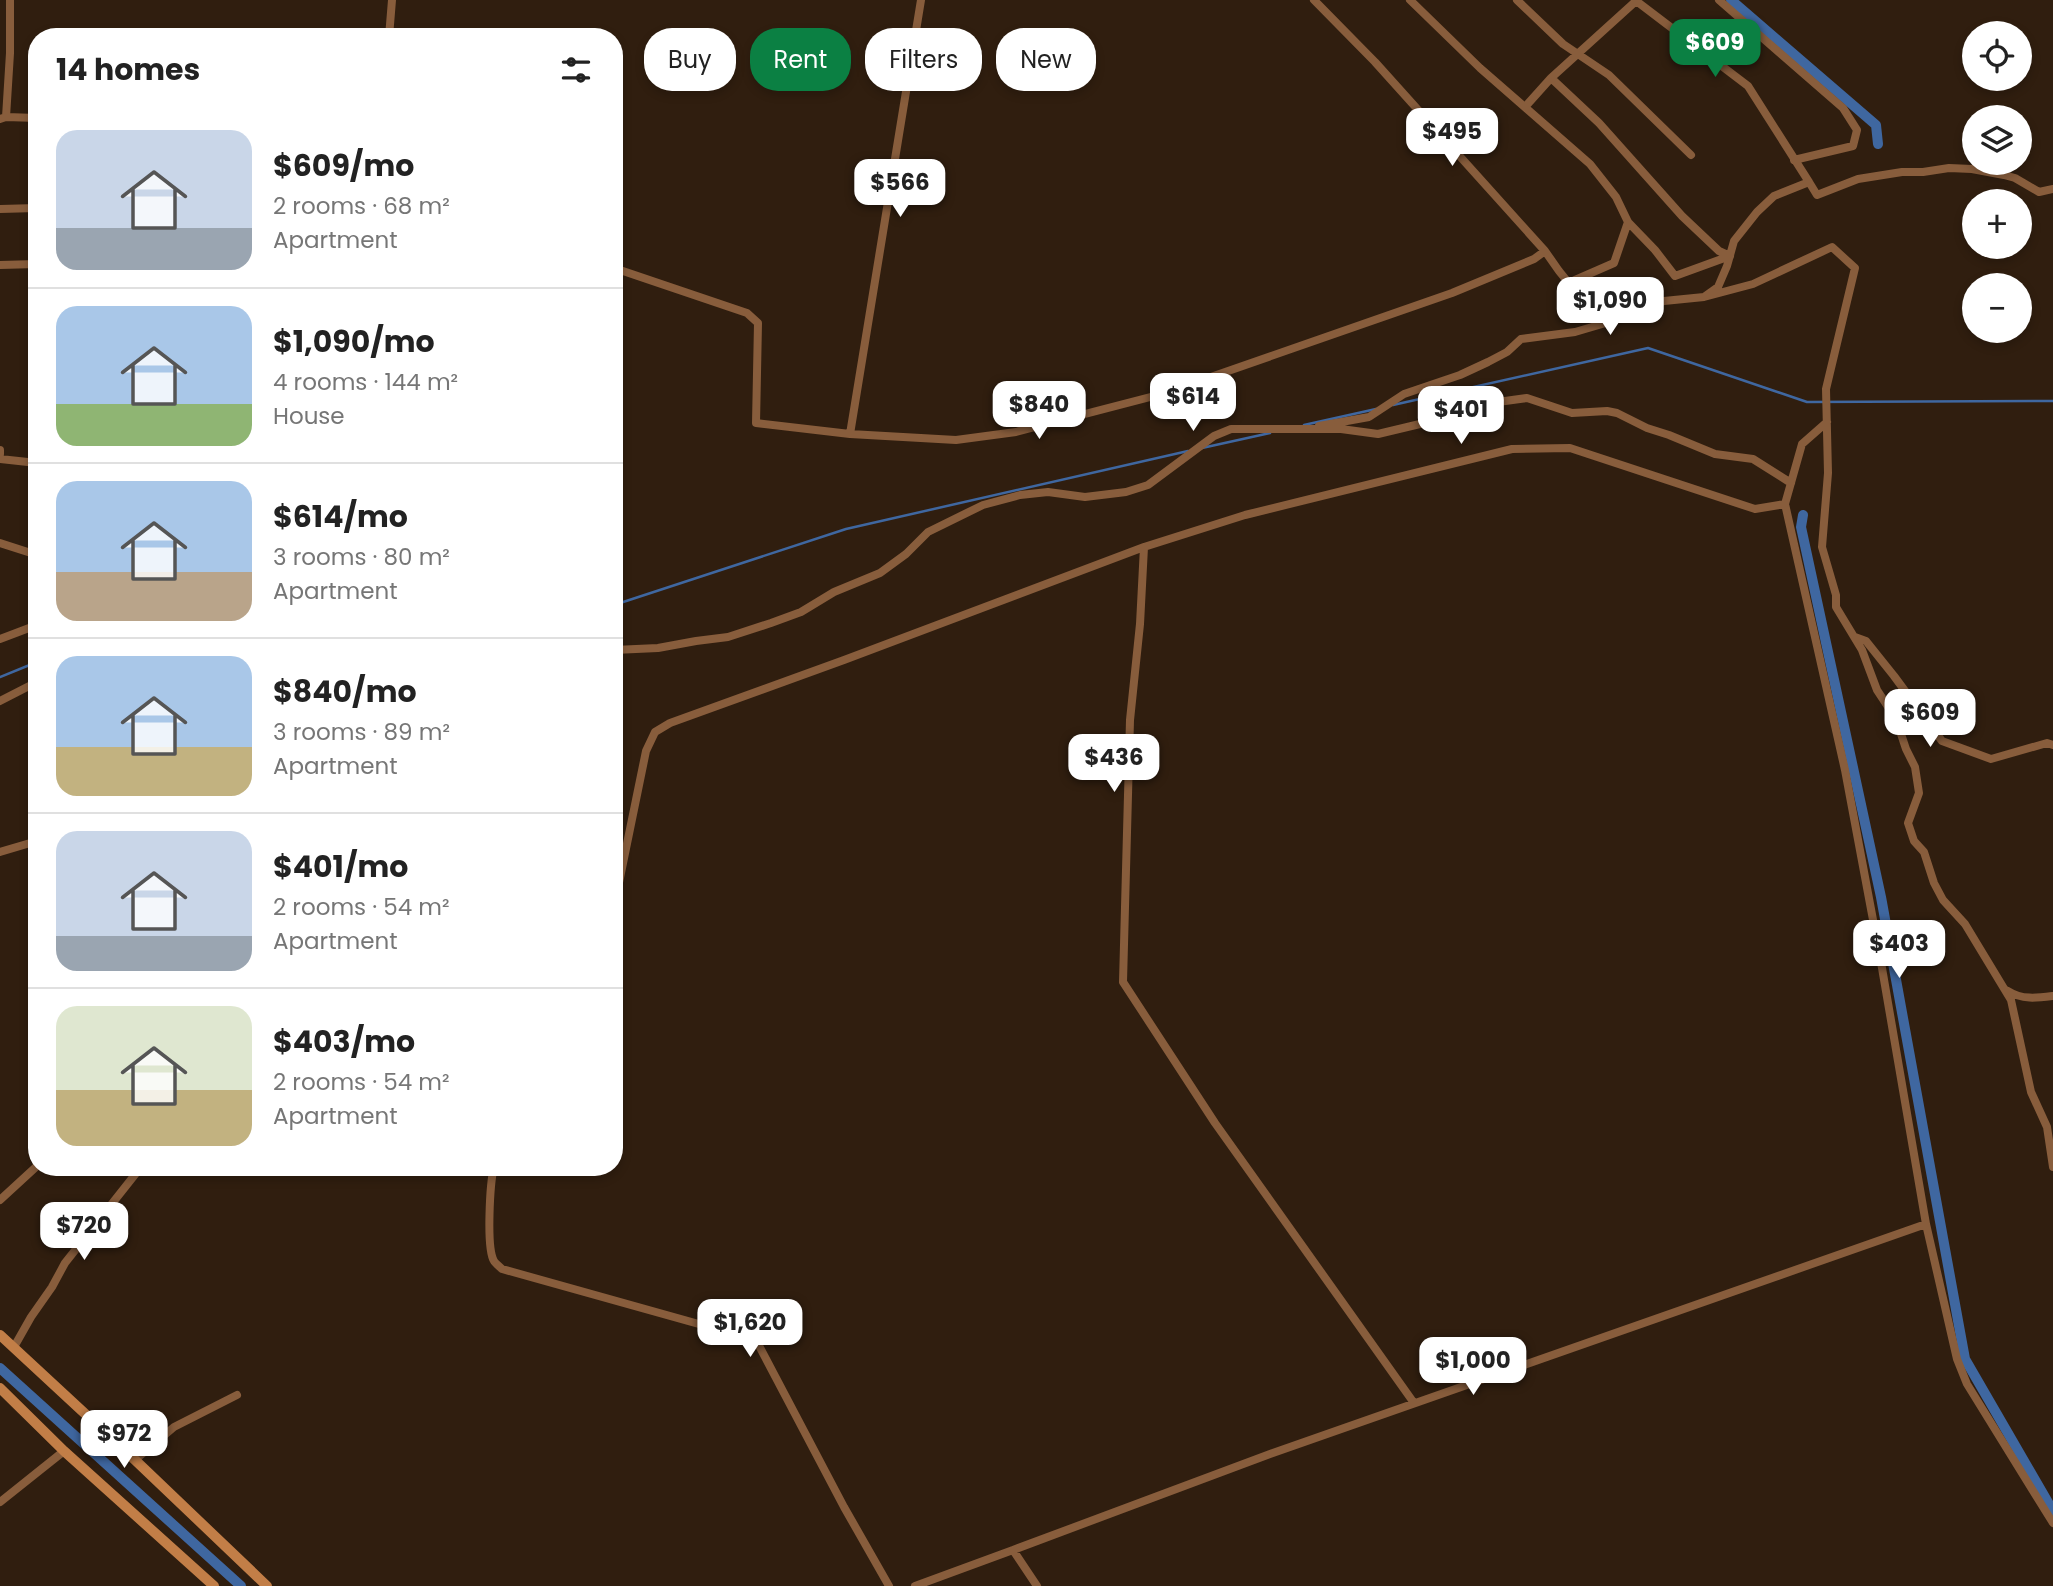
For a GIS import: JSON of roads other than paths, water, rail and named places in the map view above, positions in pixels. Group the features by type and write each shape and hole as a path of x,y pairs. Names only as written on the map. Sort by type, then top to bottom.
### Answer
{"street":[{"path":"10,0 10,54 3,118 28,118"},
{"path":"390,28 393,0"},
{"path":"850,434 921,0"},
{"path":"1314,0 1375,62 1545,251 1602,324"},
{"path":"1410,0 1480,68 1590,164 1616,197 1628,222 1675,276 1730,256"},
{"path":"1517,0 1563,44 1609,75 1690,155"},
{"path":"1525,107 1576,53 1635,0 1748,86 1817,195 1858,179 1949,168 2004,175 2015,178 2039,192 2053,189"},
{"path":"1719,0 1843,108 1857,130 1853,146 1794,160"},
{"path":"1551,78 1599,123 1682,216 1719,251 1730,256"},
{"path":"1704,297 1718,287 1734,241 1757,212 1774,197 1809,182"},
{"path":"0,209 28,208"},
{"path":"1571,286 1575,280 1614,263 1628,222"},
{"path":"1309,429 1345,420 1369,418 1404,394 1460,375 1488,362 1507,352 1521,339 1576,332 1664,301 1704,297 1753,284 1832,247 1855,268 1826,389 1828,473 1822,547 1836,595 1836,607 1863,650 1877,690 1896,719 1915,767 1919,793 1909,823 1914,841 1924,852 1934,883 1943,900 1965,924 2011,1000 2031,1092 2047,1127 2053,1167"},
{"path":"623,271 747,313 758,323 756,423 850,434 956,440 1016,432 1162,394 1452,293 1534,259 1545,251"},
{"path":"0,265 28,264"},
{"path":"623,650 658,648 728,637 801,612 834,592 880,573 906,554 928,532 983,505 1020,495 1048,492 1085,497 1126,492 1148,485 1214,436 1231,429 1341,429 1378,434 1445,418 1476,405 1527,398 1572,413 1617,413 1647,428 1715,454 1754,459 1791,483"},
{"path":"1827,422 1802,444 1785,504 1854,814 1926,1224 1957,1359 1967,1384 2053,1523"},
{"path":"623,863 646,751 654,732 670,723 1144,547 1245,515 1512,449 1570,448 1755,509 1785,504"},
{"path":"0,459 28,462"},
{"path":"0,542 28,553"},
{"path":"1144,547 1140,624 1130,720 1123,982 1215,1123 1414,1403"},
{"path":"0,639 28,628"},
{"path":"1855,637 1866,641 1942,741 1991,759 2047,743 2053,745"},
{"path":"0,701 28,687"},
{"path":"0,852 28,844"},
{"path":"2005,989 2016,996 2053,996"},
{"path":"0,1200 28,1174"},
{"path":"14,1348 65,1263 135,1176"},
{"path":"492,1176 490,1250 494,1262 502,1269 756,1340 889,1586"},
{"path":"915,1586 1270,1454 1926,1224"},
{"path":"0,1335 267,1586"},
{"path":"0,1388 64,1451 214,1586"},
{"path":"135,1460 174,1427 237,1395"},
{"path":"0,1503 64,1451"},
{"path":"1013,1550 1037,1586"}],"waterway":[{"path":"1731,0 1876,125 1878,144"},
{"path":"1393,405 1648,348 1807,402 2053,401"},
{"path":"1304,425 1376,409"},
{"path":"1202,448 1270,433"},
{"path":"623,602 846,529 1188,451"},
{"path":"1803,515 1801,527 1881,897 1965,1359 2053,1511"},
{"path":"0,677 28,666"},
{"path":"0,1368 241,1586"}]}
